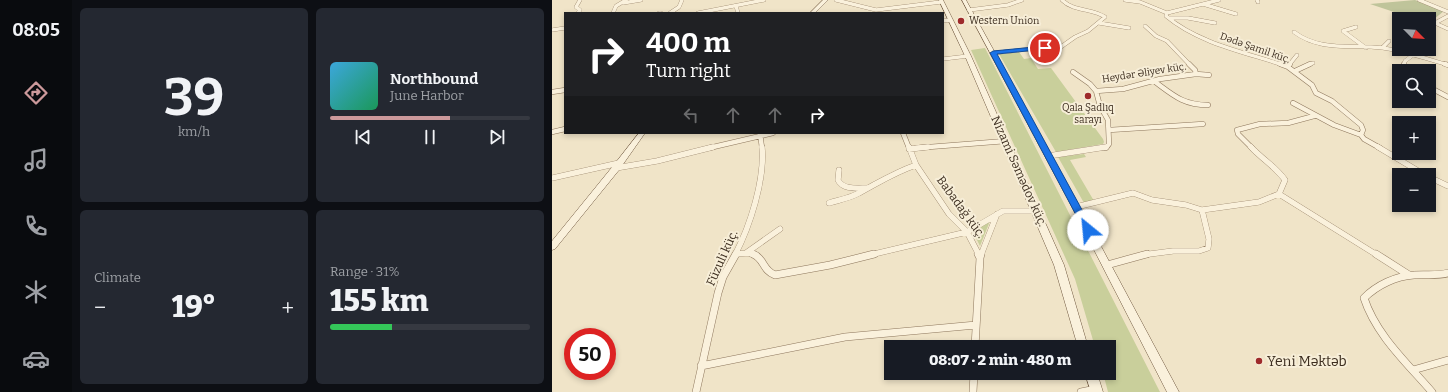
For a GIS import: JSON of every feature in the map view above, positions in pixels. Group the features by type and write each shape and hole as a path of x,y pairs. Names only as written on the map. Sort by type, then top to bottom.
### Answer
{"street":[{"path":"579,12 580,10 576,7 580,0"},
{"path":"613,12 616,6 624,1 641,0"},
{"path":"672,12 679,7 682,0"},
{"path":"703,12 736,6 744,2 764,0"},
{"path":"813,12 826,0"},
{"path":"836,0 876,10 941,1"},
{"path":"964,0 1174,392"},
{"path":"969,10 1008,5 1022,0"},
{"path":"993,53 1041,48 1058,49 1099,23 1104,18 1104,15 1077,9 1064,3 1062,0"},
{"path":"1125,0 1140,2 1168,15 1216,23"},
{"path":"1168,15 1219,0"},
{"path":"1419,0 1448,12"},
{"name":"Nizami Səmədov küç.","path":"941,1 947,21 968,56 1037,211 1059,265 1081,340"},
{"path":"1203,4 1236,14"},
{"path":"736,6 738,12"},
{"name":"Dədə Şamil küç.","path":"1168,15 1207,40 1295,71 1312,85 1316,93 1332,101 1361,125 1363,130 1361,135 1371,144 1413,168"},
{"path":"1448,16 1435,23 1448,29"},
{"path":"1099,23 1128,28"},
{"name":"Heydər Əliyev küç.","path":"1096,91 1123,89 1154,81 1196,74 1195,70 1167,41 1156,36 1146,26"},
{"path":"1356,27 1343,31 1366,48"},
{"path":"552,30 564,28"},
{"path":"1294,32 1299,37 1316,43 1366,48 1382,48 1392,51"},
{"path":"1382,48 1389,41"},
{"path":"1288,68 1297,54"},
{"path":"944,59 968,56"},
{"path":"1404,64 1410,56 1448,65"},
{"path":"1295,71 1313,63"},
{"path":"1048,156 1106,148 1109,144 1107,117 1100,106 1096,91 1090,84 1073,72"},
{"path":"1196,74 1209,75"},
{"path":"1154,81 1179,101 1189,104 1208,104"},
{"path":"552,92 564,90"},
{"path":"1436,91 1448,97"},
{"path":"1293,104 1347,132 1361,135"},
{"path":"1076,207 1093,204 1113,196 1133,194 1139,194 1152,200 1186,205 1202,210 1259,202 1279,194 1285,180 1256,153 1238,134 1237,130 1260,124 1288,123 1314,116"},
{"path":"1109,130 1203,124"},
{"path":"552,132 564,129"},
{"path":"552,247 618,166 641,134"},
{"path":"552,178 618,166 657,161 760,134"},
{"name":"Füzuli küç.","path":"696,392 718,293 723,277 736,254 746,230 754,197 762,175 763,160 760,134"},
{"name":"Babadağ küç.","path":"903,134 916,165 949,214 967,232 980,258 975,340"},
{"path":"909,149 1006,141"},
{"path":"830,203 858,194 898,171 916,165"},
{"path":"839,170 838,180 840,184 848,187 868,188"},
{"path":"1436,180 1448,186"},
{"path":"1279,194 1409,275"},
{"path":"736,254 746,253 758,255 762,258 766,270 770,274 775,275 830,265 967,232 997,214 1009,210 1037,211"},
{"path":"1107,265 1146,254 1175,250 1202,252 1208,248 1209,244 1202,217 1202,210"},
{"path":"980,258 997,214"},
{"path":"746,253 780,229"},
{"path":"1432,392 1374,323 1366,309 1364,298 1371,290 1379,285 1409,275 1436,276 1448,273"},
{"path":"701,366 845,337 976,325"},
{"path":"1413,370 1448,360"},
{"path":"973,392 974,380"},
{"path":"1081,392 1096,390 1093,380"}],"green space":[{"path":"1415,0 1444,11 1436,17 1436,12 1394,12 1370,4"},
{"path":"985,48 1160,392 1108,392 1105,380 1116,380 1116,340 1093,340 1075,279 971,50"},
{"path":"1019,52 1024,59 1031,58 1038,69 1051,68 1103,139 1103,144 1056,152 999,54"},
{"path":"1084,154 1086,157 1070,160 1094,201 1084,203 1058,157"},
{"path":"990,221 980,246 973,232"}],"place":[{"name":"Western Union","path":"961,21"},
{"name":"Qala Şadlıq sarayı","path":"1088,96"},
{"name":"Yeni Məktəb","path":"1259,361"}],"route":[{"path":"1045,48 993,53 1088,230"}]}
